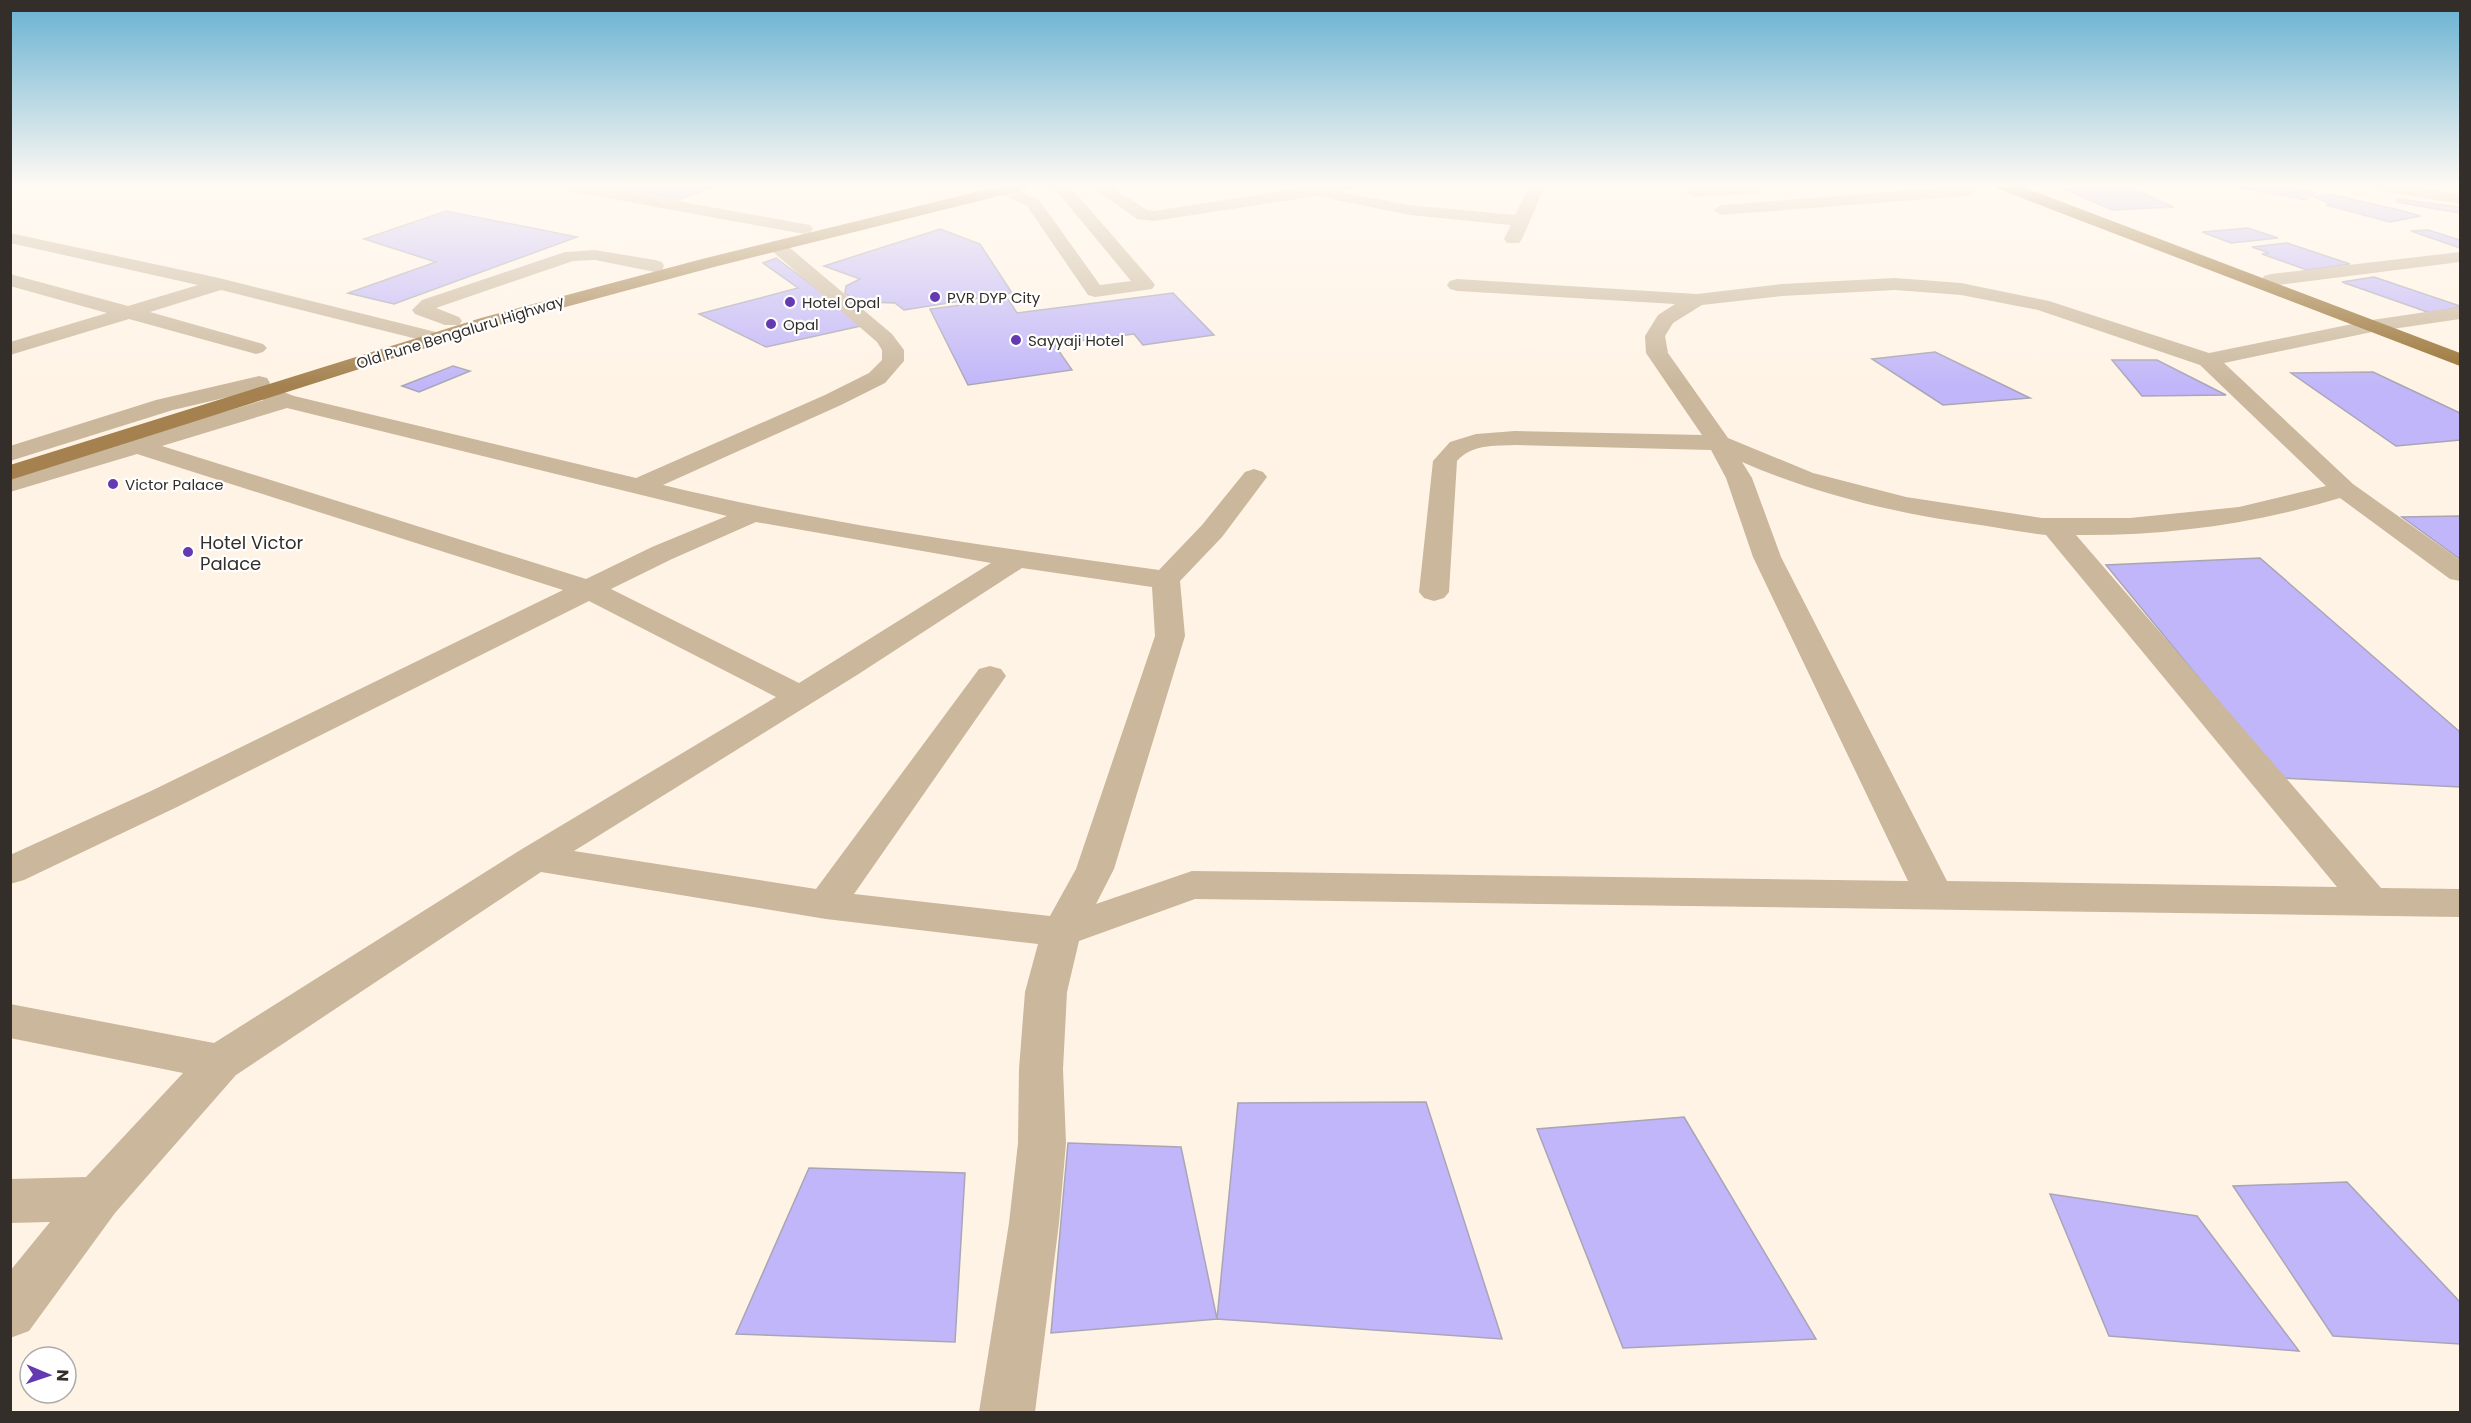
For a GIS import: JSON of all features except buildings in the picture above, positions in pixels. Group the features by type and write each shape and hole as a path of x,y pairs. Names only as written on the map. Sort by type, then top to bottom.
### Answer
{"highway":[{"path":"2185,252 2382,325 2460,351"},
{"path":"2198,252 2382,325 2460,360"}],"main road":[{"name":"Old Pune Bengaluru Highway","path":"428,335 452,321 709,252"},
{"name":"Old Pune Bengaluru Highway","path":"10,461 261,388 428,335 752,252"},
{"name":"Old Pune Bengaluru Highway","path":"10,473 237,400 261,388"}],"street":[{"path":"75,252 219,284 428,335"},
{"path":"641,485 877,378 892,361 893,350 885,338 785,252"},
{"path":"1067,252 1095,291 1145,285 1117,252"},
{"path":"452,321 422,310 429,304 571,256 595,255 654,266"},
{"path":"2271,280 2460,256"},
{"path":"10,280 256,348"},
{"path":"10,349 219,284"},
{"path":"1457,285 1697,300 1846,285 1894,284 1961,289 2042,305 2208,360 2344,489 2460,573"},
{"path":"1697,300 1665,319 1655,336 1657,353 1719,443 1739,478 1767,557 1934,895"},
{"path":"2208,360 2382,325 2460,313"},
{"path":"10,454 231,388 261,388 286,401 641,485 753,514 1017,559 1166,580"},
{"path":"10,484 286,401"},
{"path":"1434,592 1445,461 1451,451 1465,444 1488,439 1719,443 1814,481 1884,500 1952,514 2055,528 2182,522 2308,500 2344,489"},
{"path":"138,446 588,590 800,696"},
{"path":"1007,1413 1042,1143 1041,1069 1046,992 1060,932 1095,869 1170,636 1166,580 1212,531 1254,477"},
{"path":"10,871 164,799 662,554 753,514"},
{"path":"2055,528 2371,902"},
{"path":"10,1313 98,1198 220,1062 535,858 800,696 1017,559"},
{"path":"826,905 990,676"},
{"path":"535,858 826,905 1060,932 1192,885 2460,903"},
{"path":"10,1021 220,1062"},
{"path":"10,1201 98,1198"}],"place":[{"name":"PVR DYP City","path":"935,297"},
{"name":"Hotel Opal","path":"790,302"},
{"name":"Opal","path":"771,324"},
{"name":"Sayyaji Hotel","path":"1016,340"},
{"name":"Victor Palace","path":"113,484"},
{"name":"Hotel Victor Palace","path":"188,552"}]}
